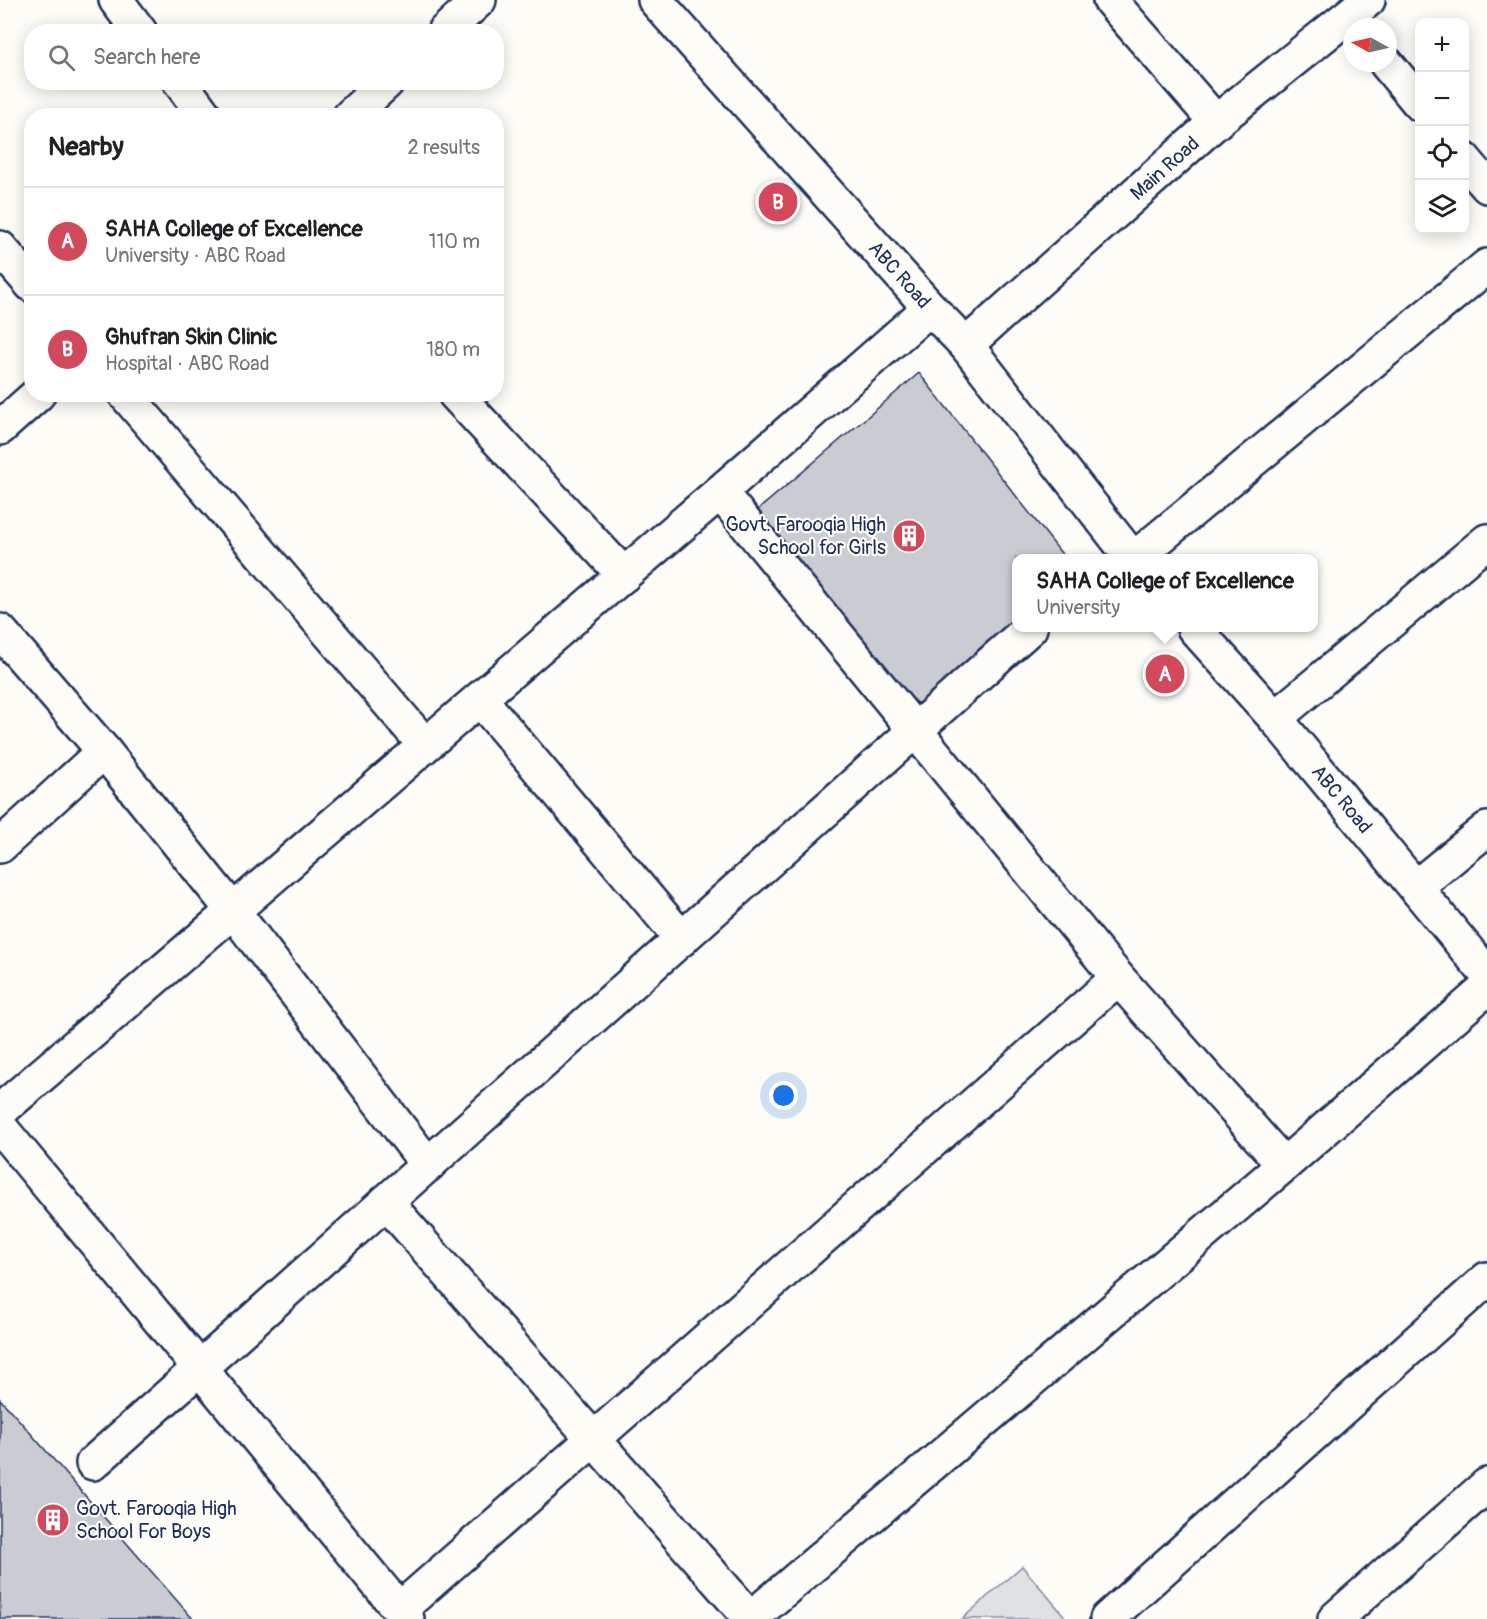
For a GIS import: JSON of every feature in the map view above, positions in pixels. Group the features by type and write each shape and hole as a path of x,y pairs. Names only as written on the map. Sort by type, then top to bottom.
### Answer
{"street":[{"path":"116,0 134,24"},
{"path":"453,24 479,0"},
{"name":"ABC Road","path":"655,0 930,308 966,345 1122,554"},
{"path":"1110,0 1216,122"},
{"name":"Main Road","path":"966,345 1216,122 1357,14"},
{"path":"1393,72 1415,99"},
{"path":"186,90 199,108"},
{"path":"359,108 378,90"},
{"path":"1469,165 1487,186"},
{"path":"0,248 24,276"},
{"path":"1124,554 1487,266"},
{"path":"0,1111 624,575 930,308"},
{"path":"0,428 29,402"},
{"path":"132,402 426,745"},
{"path":"462,402 624,575"},
{"path":"720,492 1118,978 1284,1165"},
{"path":"1275,718 1487,541"},
{"path":"0,631 104,751 233,911 428,1165"},
{"path":"93,1463 1025,632"},
{"name":"ABC Road","path":"1198,632 1275,718 1487,974"},
{"path":"480,699 682,939"},
{"path":"0,846 104,751"},
{"path":"1416,887 1487,829"},
{"path":"0,1126 403,1614 593,1439 1118,978"},
{"path":"386,1202 751,1619 1284,1165 1487,988"},
{"path":"1107,1619 1487,1279"},
{"path":"1335,1619 1487,1485"}],"shaded area":[{"path":"1022,1566 1067,1619 962,1619"}],"building":[{"name":"Govt. Farooqia High School for Girls","path":"919,373 1062,554 1012,554 1012,632 918,718 753,514"},
{"name":"Govt. Farooqia High School For Boys","path":"0,1399 19,1420 193,1619 0,1619"}],"place":[{"name":"Ghufran Skin Clinic","path":"778,202"},
{"name":"Govt. Farooqia High School for Girls","path":"909,536"},
{"name":"SAHA College of Excellence","path":"1165,674"},
{"name":"Govt. Farooqia High School For Boys","path":"53,1520"}]}
